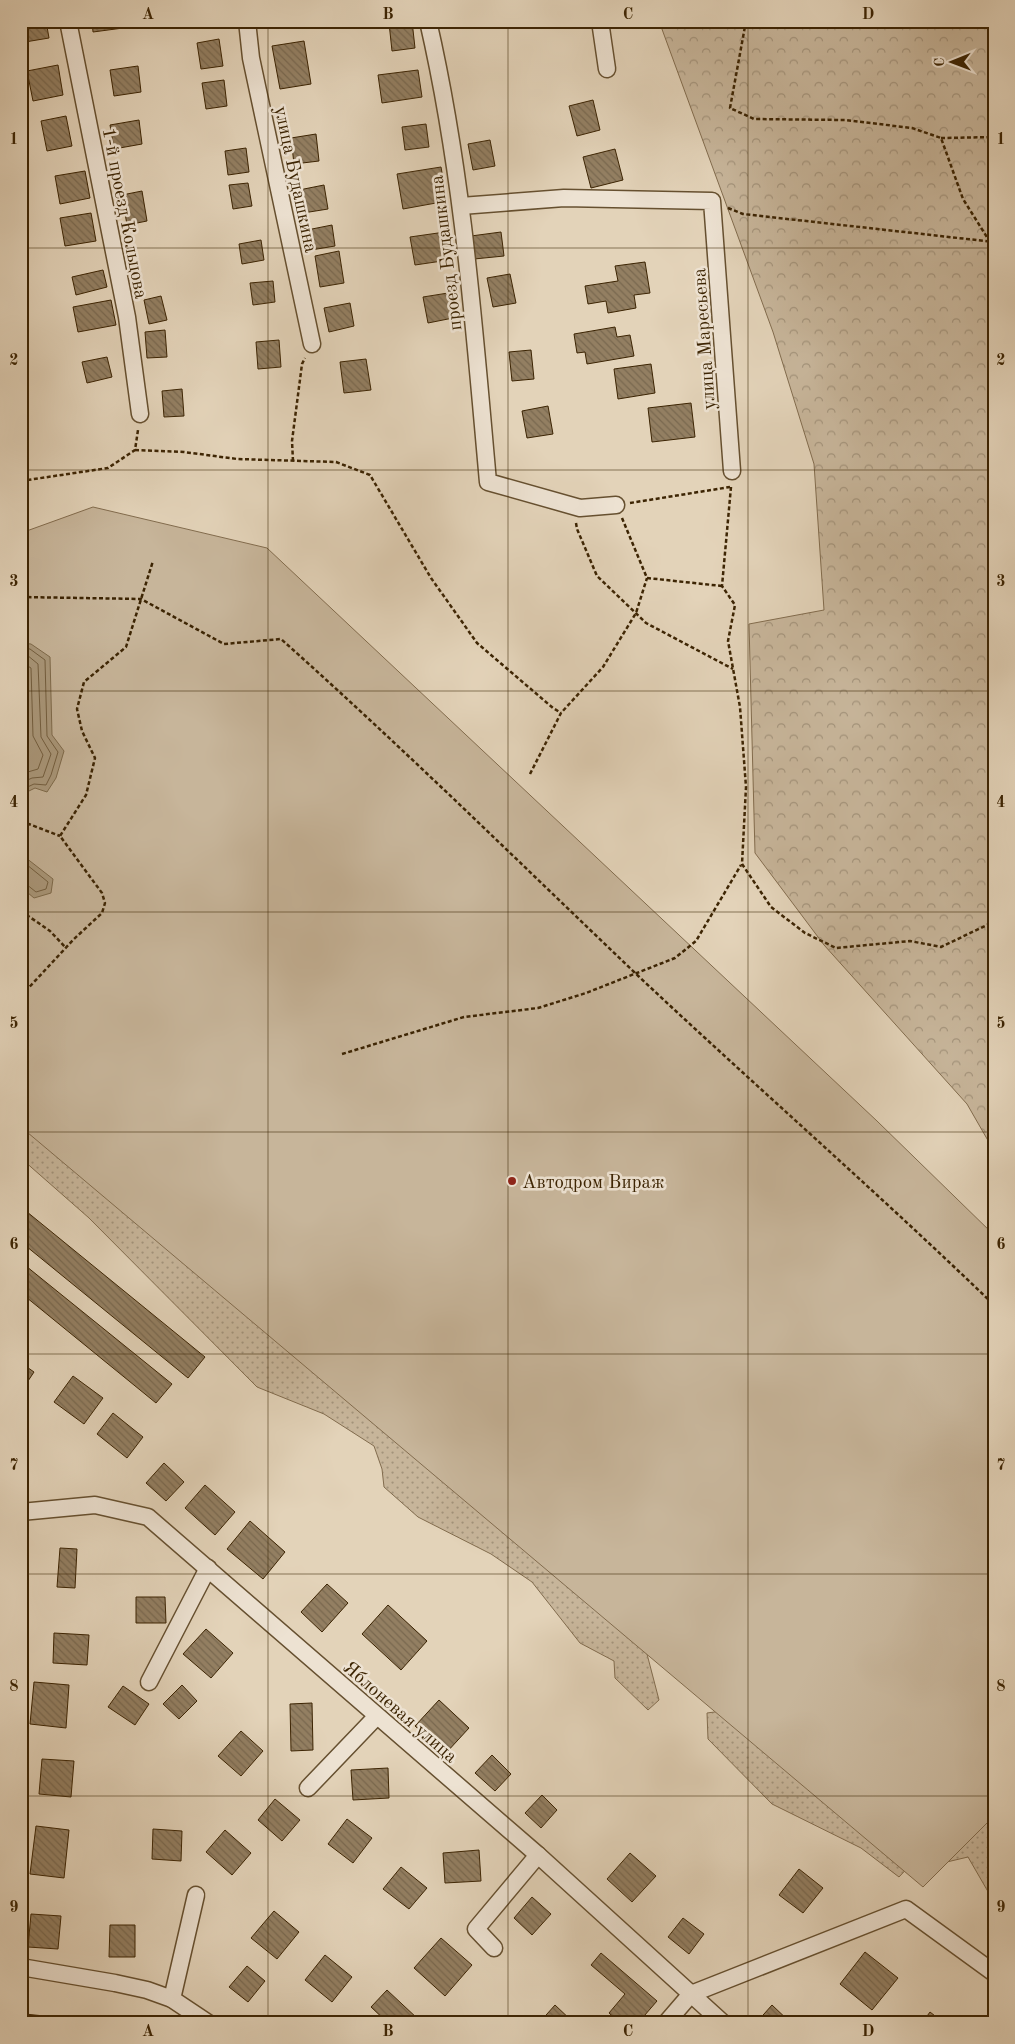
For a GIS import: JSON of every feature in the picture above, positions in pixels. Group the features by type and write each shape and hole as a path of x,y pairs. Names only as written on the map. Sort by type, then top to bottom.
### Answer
{"street":[{"name":"1-й проезд Кольцова","path":"68,21 127,317 140,414"},
{"name":"улица Будашкина","path":"247,21 251,58 312,344"},
{"name":"проезд Будашкина","path":"428,21 443,87 462,206 488,482 574,507"},
{"path":"600,21 607,68"},
{"name":"улица Маресьева","path":"462,206 564,198 693,199 712,201 732,479"},
{"path":"574,507 616,505"},
{"name":"Яблоневая улица","path":"21,1512 95,1505 148,1517 538,1856 723,2023"},
{"path":"149,1682 208,1568"},
{"path":"308,1788 376,1717"},
{"path":"494,1948 476,1929 538,1856"},
{"path":"172,1999 196,1894"},
{"path":"666,2023 691,1994 906,1909 994,1973"},
{"path":"21,1967 147,1990 172,1999 208,2023"}],"path":[{"path":"746,21 730,108 754,119 845,120 912,128 941,138 994,137"},
{"path":"941,138 963,199 992,242"},
{"path":"743,214 992,242"},
{"path":"292,461 292,441 302,364 312,344"},
{"path":"135,450 140,414"},
{"path":"21,481 108,468 135,450 184,452 237,459 336,462 370,475 431,578 477,643 561,713"},
{"path":"342,1054 464,1017 538,1008 586,993 675,958 696,941 742,864 746,787 740,707 728,641 735,605 722,586 732,479 616,505 647,578 636,613 602,667 561,713 530,774"},
{"path":"574,507 577,529 597,576 646,623 733,669"},
{"path":"60,836 86,795 95,758 82,731 77,709 84,682 126,647 153,560"},
{"path":"647,578 722,586"},
{"path":"21,597 141,599 224,644 281,639 486,828 636,973 831,1151 994,1305"},
{"path":"21,821 60,836 102,893 104,903 102,913 21,996"},
{"path":"742,864 771,907 805,933 836,948 910,941 941,947 988,924 994,916"},
{"path":"21,911 50,931 66,948"}],"green space":[{"path":"659,21 994,21 994,1151 967,1104 824,945 755,853 749,624 824,610 814,464 773,332"},
{"name":"Автодром Вираж","path":"93,507 267,548 877,1121 994,1235 994,1816 923,1887 21,1127 21,533"},
{"path":"21,1105 598,1596 647,1654 659,1700 648,1710 615,1678 614,1661 580,1643 532,1582 491,1554 418,1517 384,1487 382,1469 374,1446 324,1414 257,1387 89,1218 21,1158"},
{"path":"744,1708 994,1725 994,1902 968,1857 934,1865 928,1846 899,1877 861,1848 772,1804 708,1739 707,1713"}],"water":[{"path":"21,643 31,644 50,657 52,735 64,751 56,778 47,792 35,788 21,795"},
{"path":"21,854 53,879 51,893 34,898 21,887"}],"building":[{"path":"22,21 46,21 49,38 25,42"},
{"path":"92,21 122,21 123,28 93,32"},
{"path":"412,21 415,48 392,51 389,23"},
{"path":"219,39 223,66 201,69 197,43"},
{"path":"304,41 311,84 280,89 272,46"},
{"path":"58,65 63,95 33,101 27,71"},
{"path":"138,66 141,92 114,96 110,70"},
{"path":"418,70 422,97 382,103 378,75"},
{"path":"224,80 227,106 206,109 202,83"},
{"path":"593,100 600,130 577,136 569,106"},
{"path":"66,116 72,146 47,151 41,121"},
{"path":"139,120 142,144 114,149 110,125"},
{"path":"426,124 429,147 405,150 402,127"},
{"path":"316,134 319,161 294,164 291,138"},
{"path":"490,140 495,166 473,170 468,144"},
{"path":"246,148 249,172 228,175 225,151"},
{"path":"615,149 623,180 591,188 583,157"},
{"path":"441,167 447,201 403,209 397,174"},
{"path":"85,171 90,198 60,204 55,176"},
{"path":"248,183 252,206 233,209 229,185"},
{"path":"324,185 328,209 303,213 299,190"},
{"path":"142,191 147,221 127,225 122,195"},
{"path":"91,213 96,241 65,246 60,218"},
{"path":"332,225 335,246 311,250 307,230"},
{"path":"445,232 449,260 415,265 410,237"},
{"path":"501,232 504,256 474,259 471,236"},
{"path":"261,240 264,260 242,264 239,244"},
{"path":"339,251 344,283 320,287 315,256"},
{"path":"645,262 650,293 634,295 636,308 608,313 606,301 588,304 585,286 618,281 615,266"},
{"path":"103,270 107,287 76,295 72,277"},
{"path":"510,274 516,303 493,307 487,278"},
{"path":"273,281 275,302 253,305 250,283"},
{"path":"448,293 453,318 428,323 423,297"},
{"path":"161,296 167,320 149,324 144,300"},
{"path":"111,300 116,325 78,332 73,307"},
{"path":"350,303 354,326 329,332 324,308"},
{"path":"615,327 617,337 630,335 634,356 587,364 585,352 577,353 574,334"},
{"path":"165,330 167,357 147,358 145,332"},
{"path":"279,340 281,367 258,369 256,342"},
{"path":"531,350 534,379 512,381 509,352"},
{"path":"107,357 112,377 87,383 82,362"},
{"path":"366,359 371,390 344,393 340,362"},
{"path":"651,364 655,393 618,399 614,369"},
{"path":"182,389 184,416 164,417 162,391"},
{"path":"691,403 695,437 652,442 648,408"},
{"path":"548,406 553,434 527,438 522,411"},
{"path":"21,1207 205,1357 188,1378 21,1242"},
{"path":"21,1262 172,1384 156,1403 21,1293"},
{"path":"21,1363 34,1372 24,1387 21,1385"},
{"path":"73,1376 103,1398 84,1424 54,1402"},
{"path":"113,1413 143,1437 127,1458 97,1434"},
{"path":"164,1463 184,1482 166,1501 146,1483"},
{"path":"205,1485 235,1512 215,1535 185,1508"},
{"path":"250,1521 285,1552 263,1579 227,1549"},
{"path":"60,1548 77,1549 75,1588 57,1587"},
{"path":"327,1584 348,1603 322,1632 301,1612"},
{"path":"136,1597 165,1597 166,1623 136,1623"},
{"path":"388,1605 427,1641 401,1670 362,1634"},
{"path":"206,1629 233,1653 211,1678 183,1654"},
{"path":"54,1633 89,1635 87,1665 53,1663"},
{"path":"34,1682 69,1685 66,1728 30,1724"},
{"path":"182,1685 197,1701 179,1719 163,1704"},
{"path":"123,1686 149,1704 135,1725 108,1707"},
{"path":"439,1700 469,1728 446,1753 415,1726"},
{"path":"312,1703 313,1750 291,1751 290,1704"},
{"path":"241,1731 263,1751 241,1776 218,1756"},
{"path":"492,1755 511,1774 495,1791 475,1773"},
{"path":"42,1759 74,1761 71,1797 39,1794"},
{"path":"388,1768 389,1798 353,1800 351,1770"},
{"path":"542,1795 557,1810 541,1828 525,1813"},
{"path":"275,1799 300,1820 282,1841 258,1820"},
{"path":"347,1819 372,1838 353,1863 328,1844"},
{"path":"36,1826 69,1830 64,1878 30,1874"},
{"path":"153,1829 182,1831 181,1861 152,1859"},
{"path":"225,1830 251,1853 232,1875 206,1852"},
{"path":"479,1850 481,1881 445,1883 443,1853"},
{"path":"630,1853 656,1876 632,1902 607,1879"},
{"path":"401,1867 427,1888 409,1909 383,1889"},
{"path":"799,1869 823,1888 803,1913 779,1895"},
{"path":"532,1897 551,1914 532,1935 514,1918"},
{"path":"274,1911 299,1932 277,1959 251,1938"},
{"path":"31,1914 61,1916 58,1949 28,1947"},
{"path":"683,1918 704,1934 689,1954 668,1937"},
{"path":"110,1925 135,1925 135,1957 109,1957"},
{"path":"441,1938 472,1965 445,1996 414,1968"},
{"path":"865,1952 898,1978 872,2010 840,1984"},
{"path":"601,1953 657,2001 638,2023 620,2023 609,2013 625,1994 591,1965"},
{"path":"325,1955 352,1977 332,2002 305,1980"},
{"path":"247,1966 265,1981 248,2002 229,1987"},
{"path":"387,1990 418,2019 415,2023 388,2023 371,2007"},
{"path":"555,2005 573,2022 572,2023 539,2023"},
{"path":"772,2005 791,2023 756,2023"},
{"path":"930,2012 944,2023 922,2023"},
{"path":"25,2014 54,2017 54,2023 25,2023"}],"place":[{"name":"Автодром Вираж","path":"512,1181"}]}
